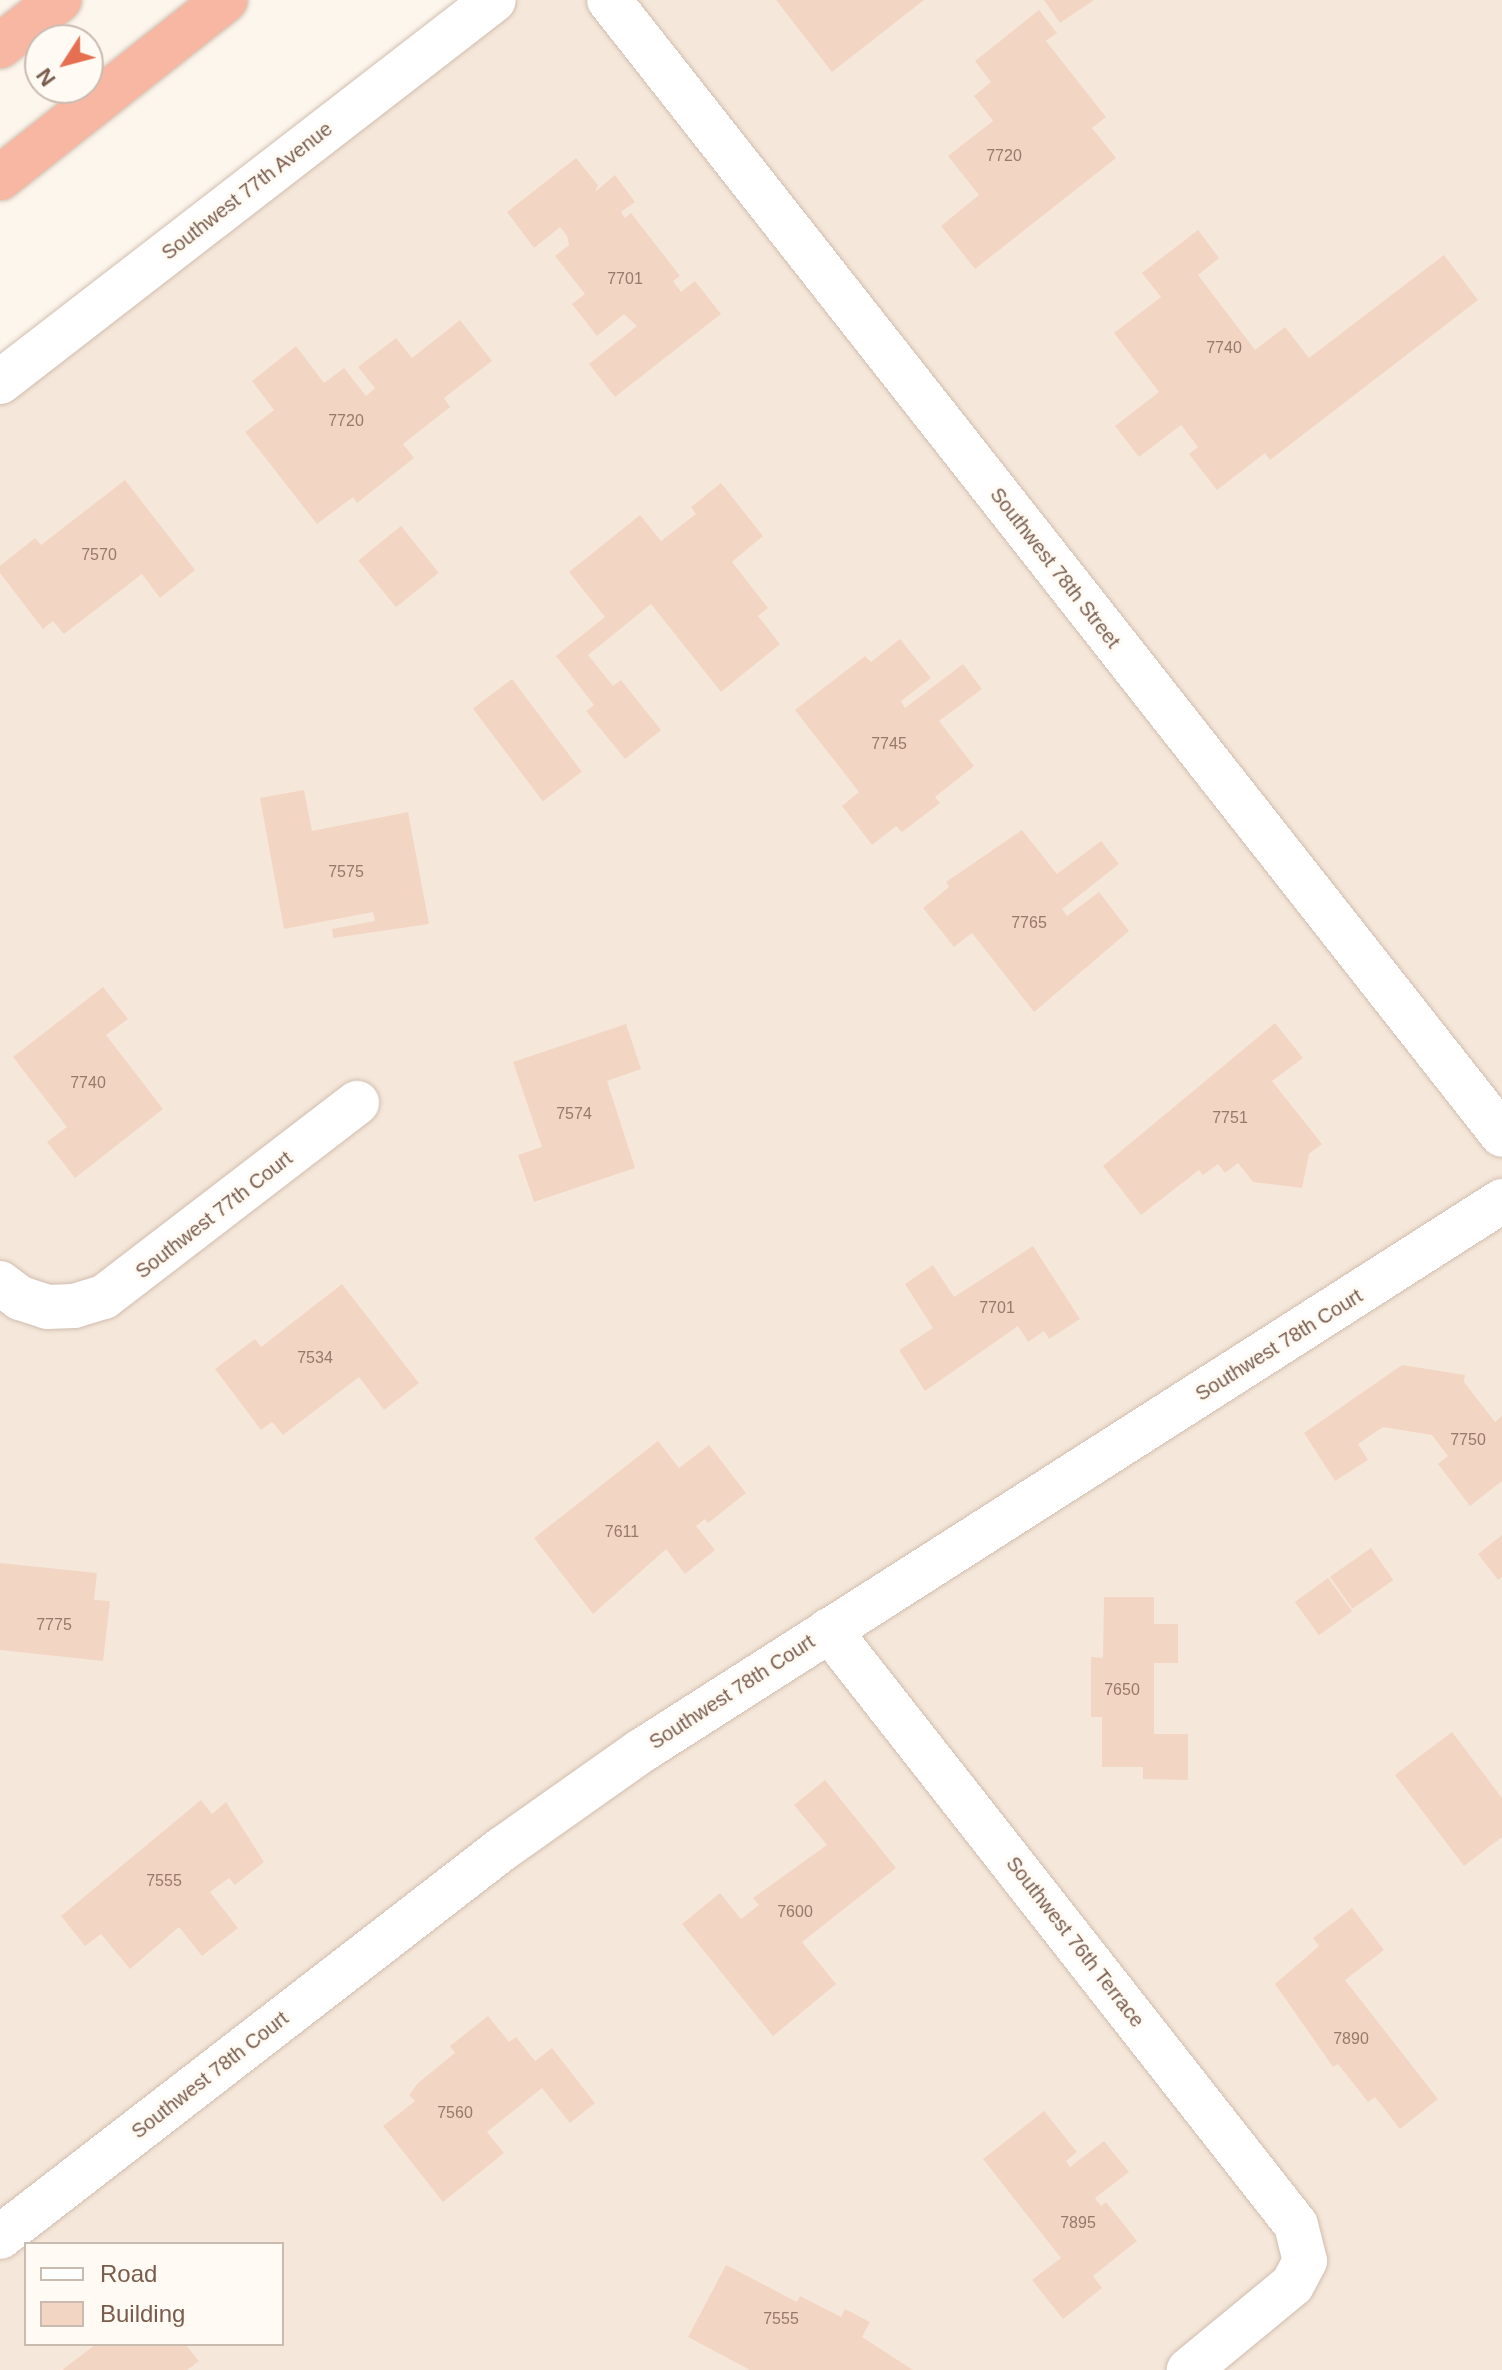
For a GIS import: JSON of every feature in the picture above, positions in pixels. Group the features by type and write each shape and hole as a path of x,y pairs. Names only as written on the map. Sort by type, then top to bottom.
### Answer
{"highway":[{"path":"0,46 59,0"},
{"path":"0,178 225,0"}],"street":[{"name":"Southwest 77th Avenue","path":"0,382 494,0"},
{"name":"Southwest 78th Street","path":"609,0 1502,1135"},
{"name":"Southwest 77th Court","path":"0,1283 20,1298 61,1308 88,1303 120,1287 357,1103"},
{"name":"Southwest 78th Court","path":"0,2237 514,1840 652,1743 1502,1201"},
{"name":"Southwest 76th Terrace","path":"829,1630 1276,2196 1303,2241 1305,2261 1269,2308 1189,2370"}],"shaded area":[{"path":"519,0 1502,0 1502,2370 0,2370 0,398"}],"building":[{"path":"776,0 924,0 832,72"},
{"path":"1044,0 1094,0 1060,23"},
{"path":"1039,10 1057,33 1046,41 1106,117 1092,128 1116,158 975,269 941,226 979,195 948,156 993,121 974,96 991,82 975,61"},
{"path":"576,158 598,185 595,192 615,175 635,202 621,212 625,218 631,213 680,276 673,281 681,292 695,281 721,314 615,397 589,364 637,326 624,314 597,336 572,304 585,294 555,256 569,245 567,236 560,227 534,248 507,212"},
{"path":"1198,230 1219,258 1198,275 1255,350 1285,327 1309,358 1444,255 1478,300 1270,460 1265,453 1217,490 1189,454 1198,447 1181,425 1139,457 1115,426 1159,392 1114,333 1161,297 1142,273"},
{"path":"460,320 492,361 444,398 450,407 403,444 414,458 357,503 353,497 317,524 245,432 274,410 252,381 296,346 324,383 344,368 366,396 375,388 358,367 396,338 412,358"},
{"path":"125,480 195,570 160,598 142,574 64,634 53,621 43,629 0,573 0,566 35,538 41,545"},
{"path":"721,483 763,536 732,562 768,608 758,616 780,644 721,692 651,604 588,655 613,686 621,680 661,730 625,759 586,711 594,705 556,656 605,617 569,572 640,515 661,541 696,514 691,507"},
{"path":"401,526 439,573 396,607 358,561"},
{"path":"900,639 931,678 901,701 905,708 963,664 982,689 939,721 974,766 935,797 940,803 902,832 896,826 872,845 842,806 859,792 795,710 865,656 871,662"},
{"path":"512,679 582,772 543,801 473,708"},
{"path":"304,790 312,831 408,812 429,924 333,938 332,929 375,921 373,912 284,929 260,798"},
{"path":"1022,830 1057,874 1101,841 1119,864 1062,909 1067,916 1099,892 1129,931 1034,1012 972,933 954,947 923,908 949,887 946,882"},
{"path":"103,987 128,1019 106,1035 163,1109 75,1178 47,1142 67,1127 13,1057"},
{"path":"1275,1023 1303,1058 1272,1081 1322,1144 1309,1154 1302,1188 1253,1182 1238,1163 1225,1173 1218,1164 1203,1175 1199,1170 1141,1215 1103,1166"},
{"path":"626,1024 641,1069 607,1081 635,1168 534,1202 518,1155 542,1147 513,1062"},
{"path":"1033,1246 1080,1319 1049,1339 1044,1331 1028,1342 1018,1326 925,1391 899,1350 933,1328 905,1284 933,1265 954,1297"},
{"path":"342,1284 419,1383 384,1410 359,1377 283,1435 272,1422 261,1430 215,1369 255,1339 261,1347"},
{"path":"1402,1365 1465,1375 1464,1382 1495,1422 1502,1416 1502,1481 1470,1506 1438,1464 1448,1456 1432,1435 1383,1427 1358,1444 1368,1460 1335,1481 1304,1433"},
{"path":"658,1441 679,1468 709,1445 746,1493 708,1523 705,1519 696,1526 715,1550 685,1574 666,1549 593,1614 534,1538"},
{"path":"1502,1535 1502,1577 1498,1580 1478,1554"},
{"path":"1371,1548 1393,1580 1352,1609 1330,1577"},
{"path":"0,1563 97,1573 94,1600 110,1601 103,1661 0,1650"},
{"path":"1328,1578 1352,1611 1319,1635 1295,1602"},
{"path":"1104,1597 1154,1597 1154,1624 1178,1624 1178,1663 1154,1663 1154,1734 1188,1734 1188,1780 1143,1779 1143,1767 1102,1767 1102,1717 1091,1717 1091,1657 1103,1658"},
{"path":"1452,1732 1502,1798 1502,1837 1464,1866 1395,1775"},
{"path":"825,1780 896,1868 802,1942 836,1984 773,2036 682,1924 720,1893 741,1919 759,1905 753,1898 827,1845 794,1805"},
{"path":"201,1800 212,1814 226,1802 264,1862 235,1885 229,1878 210,1892 238,1928 202,1956 179,1927 130,1969 101,1934 85,1946 61,1916"},
{"path":"1352,1908 1384,1950 1345,1980 1438,2099 1400,2129 1375,2097 1368,2102 1338,2064 1333,2067 1275,1984 1319,1946 1313,1938"},
{"path":"488,2016 509,2042 516,2037 535,2061 552,2048 595,2103 570,2123 542,2088 487,2132 504,2153 443,2202 383,2126 415,2101 409,2095 418,2083 455,2053 450,2046"},
{"path":"1044,2111 1077,2152 1066,2161 1070,2167 1104,2141 1129,2172 1095,2198 1101,2206 1106,2202 1137,2241 1093,2276 1102,2288 1063,2319 1032,2280 1061,2258 983,2159"},
{"path":"726,2265 797,2302 800,2296 841,2317 845,2309 870,2322 862,2337 913,2370 750,2370 688,2337"},
{"path":"93,2346 187,2346 199,2361 187,2370 62,2370"}]}
